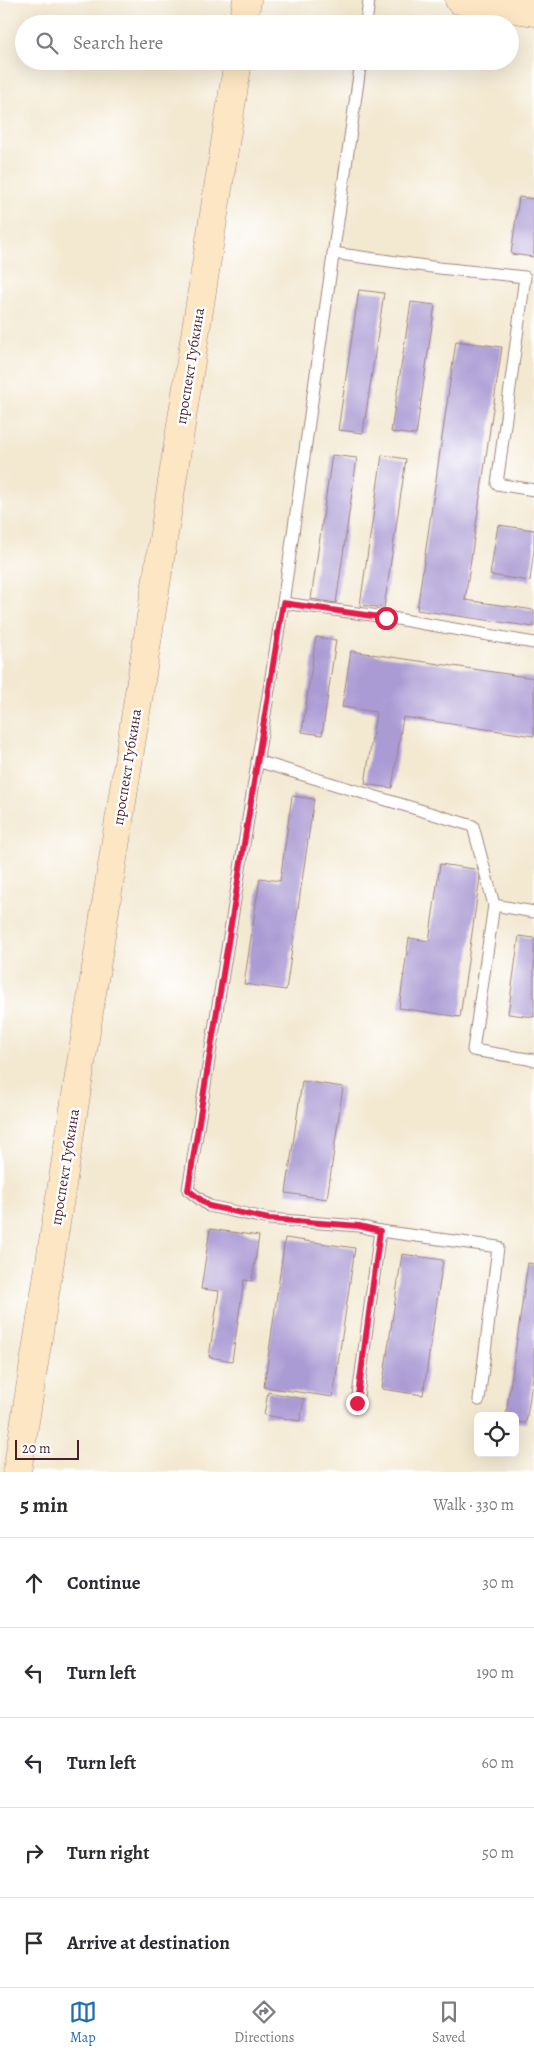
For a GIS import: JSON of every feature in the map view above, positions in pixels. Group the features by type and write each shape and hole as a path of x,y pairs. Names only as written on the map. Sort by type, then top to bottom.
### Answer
{"street":[{"path":"245,15 247,0"},
{"path":"459,0 534,12"},
{"name":"проспект Губкина","path":"17,1472 237,70"}],"lane":[{"path":"367,15 369,0"},
{"path":"360,70 283,603 188,1190 209,1206 269,1219 359,1226 380,1231 498,1247 479,1400"},
{"path":"333,253 439,268 525,277 497,484 534,490"},
{"path":"283,603 534,643"},
{"path":"256,761 472,826 494,905 473,1050 534,1060"},
{"path":"494,905 534,912"},
{"path":"357,1403 380,1231"}],"building":[{"path":"519,197 534,199 534,257 511,254"},
{"path":"359,290 384,293 363,433 338,430"},
{"path":"411,302 435,305 416,435 391,432"},
{"path":"456,341 502,347 465,600 534,610 534,627 417,610"},
{"path":"332,455 357,458 336,603 311,599"},
{"path":"382,455 406,459 384,608 360,605"},
{"path":"498,525 534,530 530,581 490,575"},
{"path":"316,637 336,640 322,735 302,732"},
{"path":"351,651 534,678 534,736 403,717 392,788 365,784 376,712 342,707"},
{"path":"292,796 314,799 286,990 244,984 260,878 280,881"},
{"path":"440,864 481,870 460,1017 399,1008 409,938 429,941"},
{"path":"519,936 534,938 534,1017 508,1014"},
{"path":"302,1081 343,1087 327,1199 286,1193"},
{"path":"210,1229 259,1236 252,1281 244,1280 232,1361 209,1357 219,1291 201,1289"},
{"path":"285,1238 355,1248 333,1397 264,1387"},
{"path":"402,1254 443,1260 423,1395 382,1389"},
{"path":"528,1263 534,1264 534,1369 526,1423 519,1422 519,1412 507,1412"},
{"path":"268,1392 304,1399 300,1421 264,1415"}],"route":[{"path":"357,1403 380,1231 359,1226 269,1219 209,1206 188,1190 216,1004 283,603 386,618"}]}
